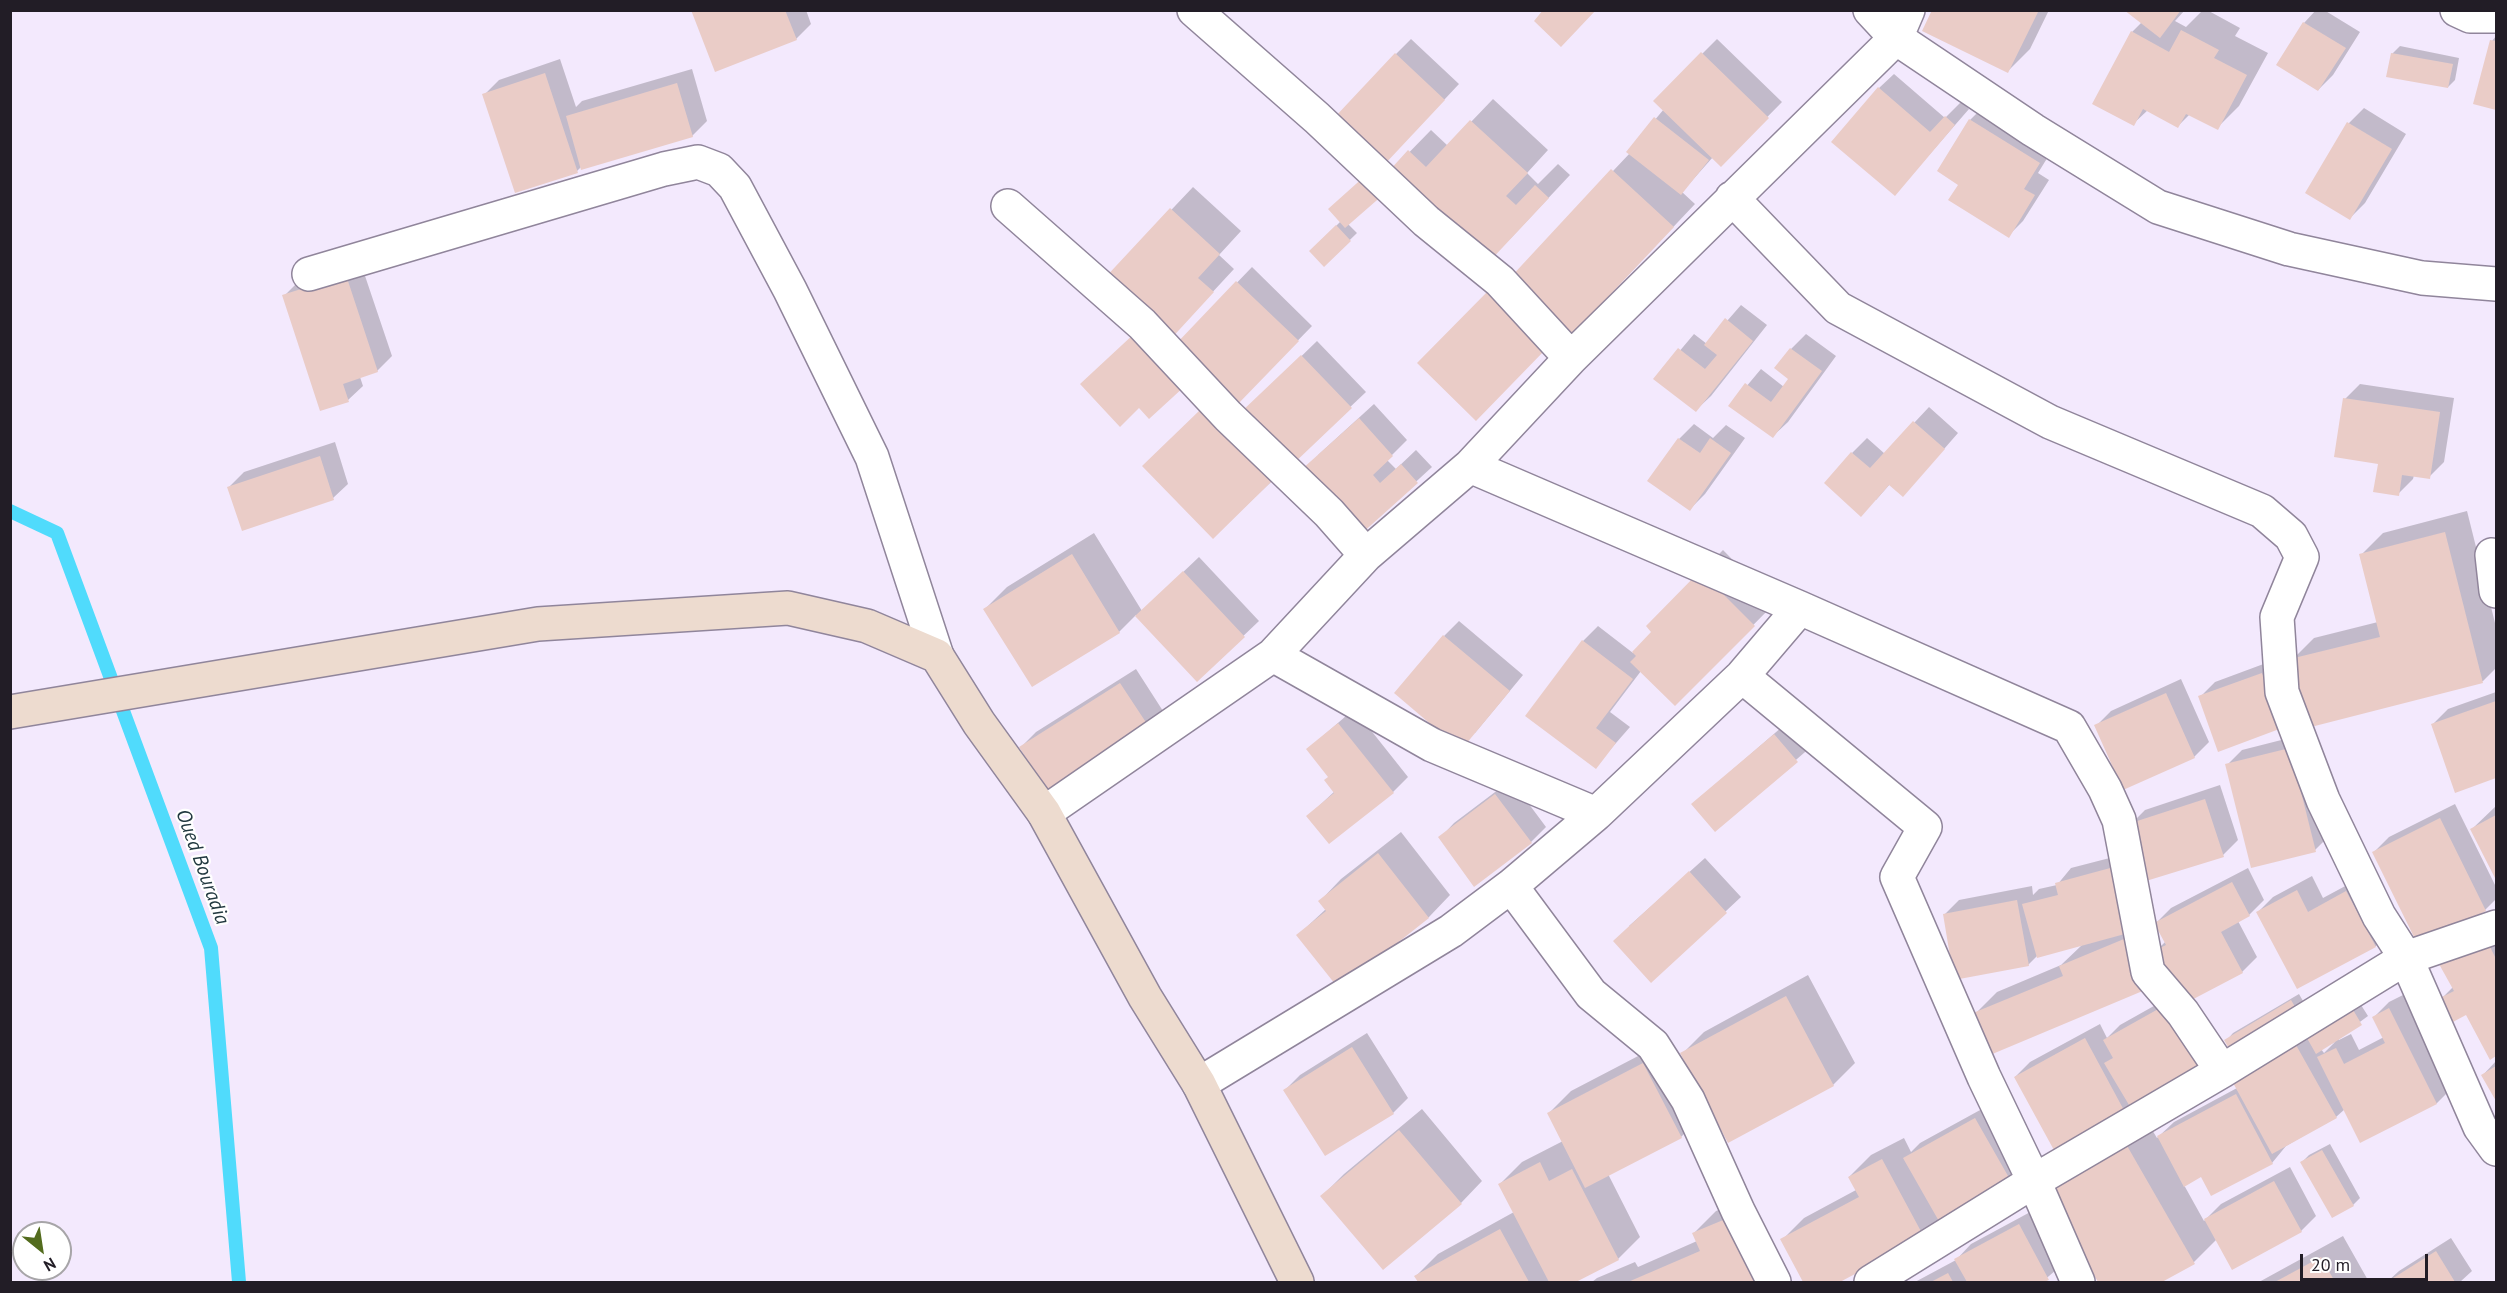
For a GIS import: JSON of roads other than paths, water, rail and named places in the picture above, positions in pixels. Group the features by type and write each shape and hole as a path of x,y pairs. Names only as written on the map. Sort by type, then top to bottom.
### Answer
{"main road":[{"path":"10,712 538,624 788,608 867,626 937,656 979,723 1044,813 1145,996 1199,1084 1297,1282"}],"street":[{"path":"1194,10 1317,118 1426,220 1500,281 1571,358"},
{"path":"1870,10 1902,24 2033,130 2158,207 2289,249 2422,278 2496,284"},
{"path":"2457,10 2470,16 2496,16"},
{"path":"1044,813 1273,655 1366,555 1470,466 1571,358 1902,24"},
{"path":"309,274 664,169 698,162 719,170 735,187 790,290 872,457 937,656"},
{"path":"1732,198 1838,308 2050,422 2262,511 2291,536 2302,557 2277,617 2282,692 2323,800 2379,916 2406,958 2480,1127 2496,1149"},
{"path":"1008,206 1142,324 1228,416 1329,513 1366,555"},
{"path":"1470,466 2069,727 2105,789 2119,820 2148,972 2183,1013 2222,1071"},
{"path":"2492,555 2496,591"},
{"path":"1199,1084 1451,931 1511,886 1596,814 1742,676 1800,608"},
{"path":"1273,655 1432,745 1596,814"},
{"path":"1742,676 1925,827 1897,877 1984,1077 2034,1181 2078,1282"},
{"path":"1511,886 1591,994 1653,1045 1688,1100 1738,1211 1774,1282"},
{"path":"1871,1282 2034,1181 2222,1071 2406,958 2496,927"}],"waterway":[{"name":"Oued Bouradia","path":"10,511 57,533 211,948 239,1282"}]}
